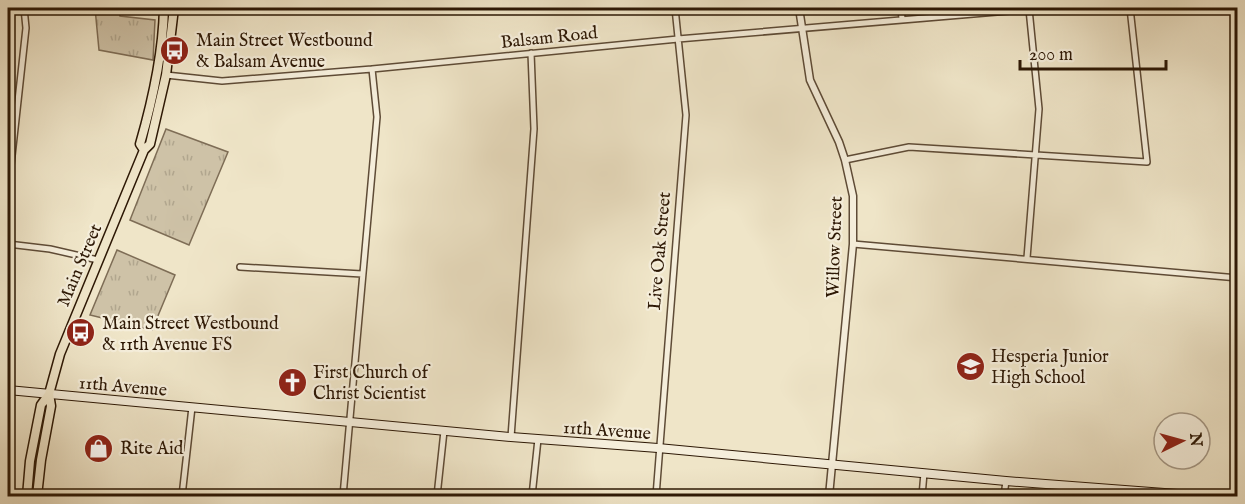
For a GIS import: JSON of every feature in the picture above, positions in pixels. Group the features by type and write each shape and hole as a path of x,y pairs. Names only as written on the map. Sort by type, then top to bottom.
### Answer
{"main road":[{"name":"Main Street","path":"144,150 140,144 156,84 164,8"},
{"name":"Main Street","path":"27,496 30,461 40,405 49,394 60,354 144,150 150,144 166,75 174,8"},
{"path":"164,18 166,75"},
{"name":"11th Avenue","path":"8,390 538,440 658,448 1006,481 1204,496"},
{"name":"Main Street","path":"37,496 40,460 51,406 49,394"}],"street":[{"path":"8,192 26,28 24,8"},
{"name":"Live Oak Street","path":"656,496 686,116 675,8"},
{"name":"Willow Street","path":"799,8 810,80 845,160 853,196 853,244 829,496"},
{"path":"901,8 902,19"},
{"name":"Balsam Road","path":"166,75 222,81 1043,8"},
{"path":"845,160 909,147 1147,162 1130,8"},
{"path":"1235,8 1238,34"},
{"path":"1027,258 1039,109 1029,9"},
{"path":"511,437 534,129 531,53"},
{"path":"343,496 377,117 372,69"},
{"path":"8,244 50,249 98,260"},
{"path":"853,244 1238,278"},
{"path":"240,267 362,274"},
{"path":"182,496 192,407"},
{"path":"438,496 444,431"},
{"path":"532,496 538,440"},
{"path":"922,496 924,473"},
{"path":"1004,496 1006,481"}],"green space":[{"path":"95,8 120,8 120,16 155,20 153,60 99,50"},
{"path":"166,129 228,152 189,245 130,220"},
{"path":"117,250 175,275 152,330 90,315"}],"place":[{"name":"Main Street Westbound & Balsam Avenue","path":"175,50"},
{"name":"Main Street Westbound & 11th Avenue FS","path":"81,333"},
{"name":"Hesperia Junior High School","path":"970,366"},
{"name":"First Church of Christ Scientist","path":"292,382"},
{"name":"Rite Aid","path":"99,448"}]}
